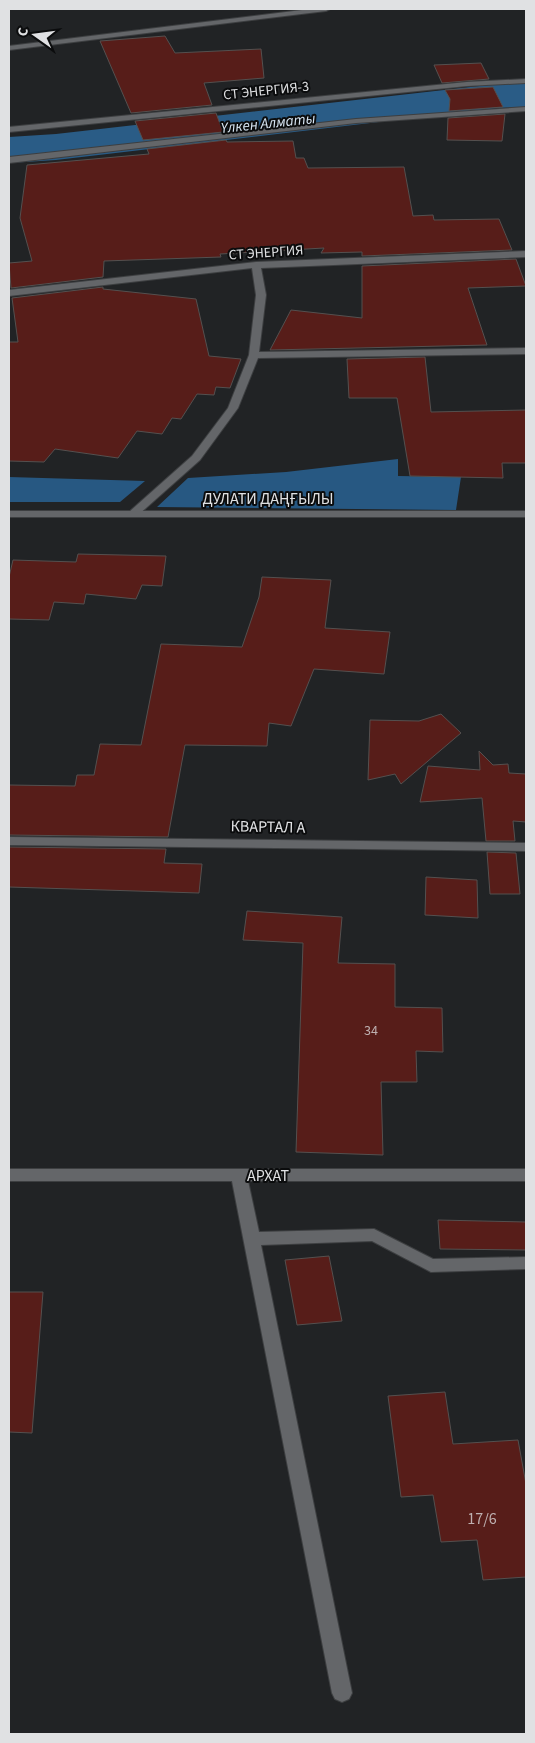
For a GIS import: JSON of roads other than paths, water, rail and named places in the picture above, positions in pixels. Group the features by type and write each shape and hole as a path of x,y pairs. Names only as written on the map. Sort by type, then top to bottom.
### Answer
{"street":[{"path":"9,48 326,9"},
{"name":"СТ ЭНЕРГИЯ-3","path":"9,130 467,84 526,81"},
{"path":"9,160 356,121 526,109"},
{"name":"СТ ЭНЕРГИЯ","path":"9,293 256,265 526,254"},
{"path":"133,514 196,458 233,408 254,355 262,295 256,265"},
{"path":"254,355 526,351"},
{"name":"ДУЛАТИ ДАҢҒЫЛЫ","path":"9,514 526,514"},
{"name":"КВАРТАЛ А","path":"9,841 526,847"},
{"name":"АРХАТ","path":"9,1175 526,1175"},
{"path":"239,1175 342,1693"},
{"path":"251,1239 374,1235 430,1266 526,1262"}],"waterway":[{"name":"Үлкен Алматы","path":"9,150 56,147 497,96 526,95"}]}
